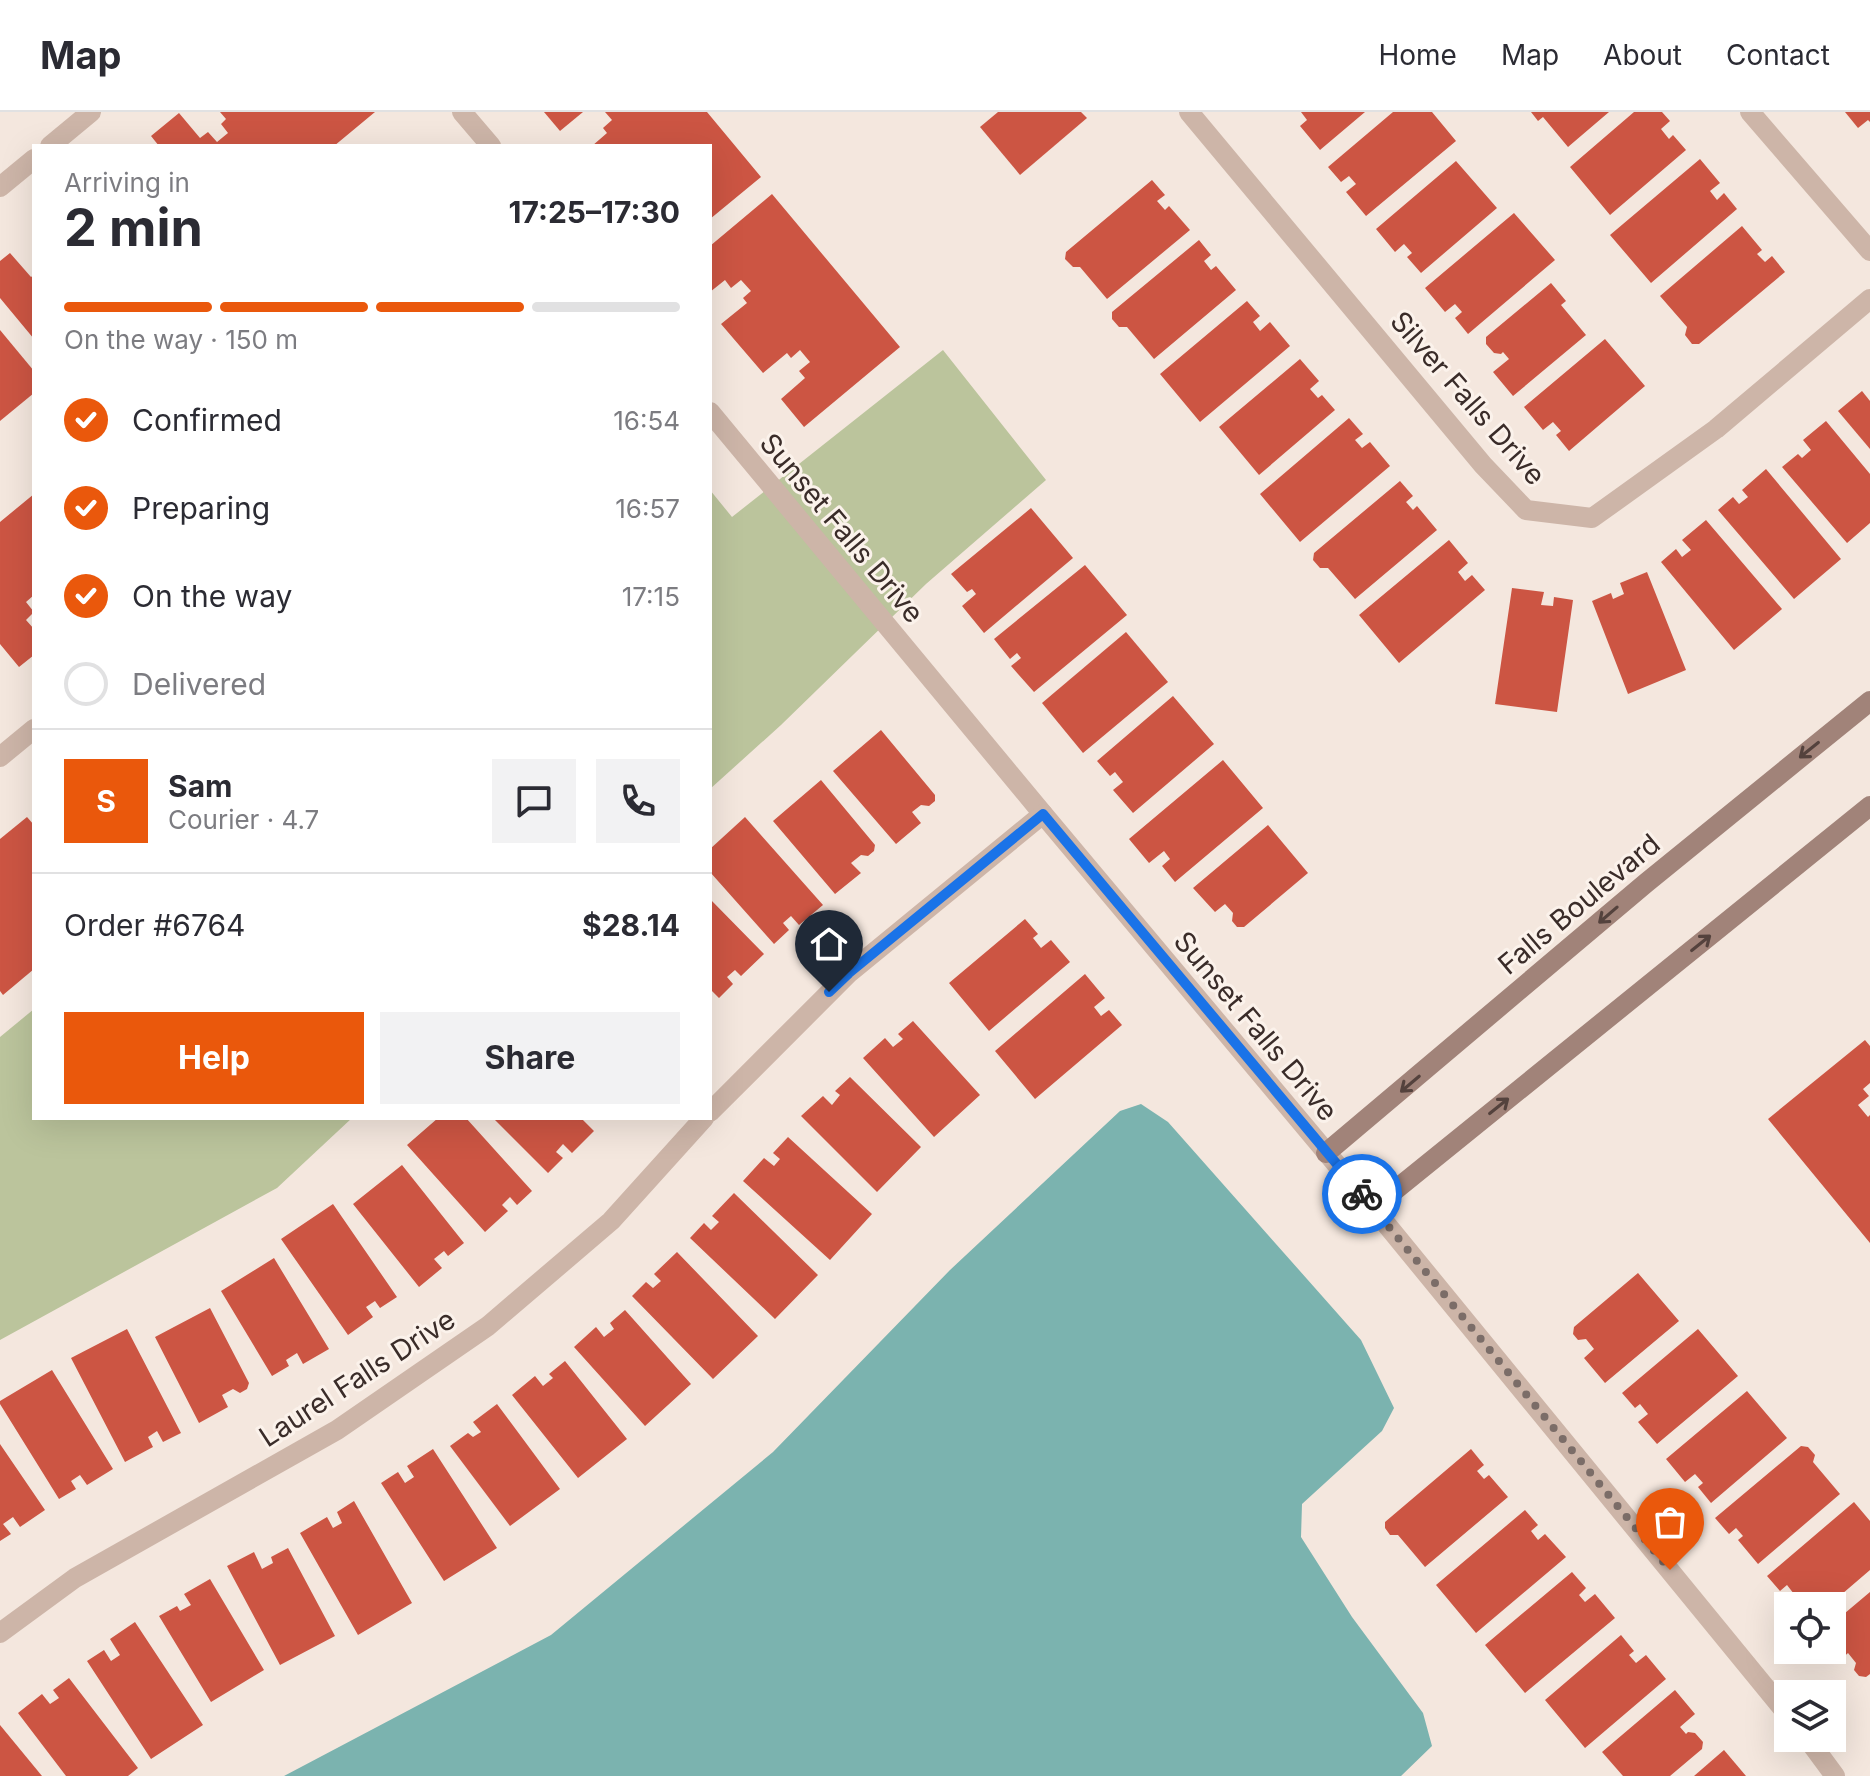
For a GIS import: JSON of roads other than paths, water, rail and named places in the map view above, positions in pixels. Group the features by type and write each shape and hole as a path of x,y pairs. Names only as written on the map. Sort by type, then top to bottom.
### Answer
{"street":[{"path":"52,144 91,112"},
{"path":"462,112 489,144"},
{"name":"Silver Falls Drive","path":"1189,112 1483,465 1526,510 1592,518 1716,429 1870,299"},
{"path":"1750,112 1870,251"},
{"path":"0,187 32,161"},
{"name":"Sunset Falls Drive","path":"712,414 1373,1208 1774,1698"},
{"name":"Falls Boulevard","path":"1326,1153 1646,883 1870,701"},
{"path":"0,757 32,731"},
{"path":"1373,1208 1870,806"},
{"path":"712,1110 849,973 1043,814"},
{"name":"Laurel Falls Drive","path":"0,1633 75,1578 337,1430 488,1326 611,1221 702,1120"},
{"path":"1817,1752 1835,1776"}],"water":[{"path":"1141,1104 1168,1122 1361,1340 1394,1408 1382,1431 1302,1504 1301,1537 1352,1617 1423,1713 1432,1746 1401,1776 284,1776 551,1635 773,1452 950,1270 1120,1111"}]}
